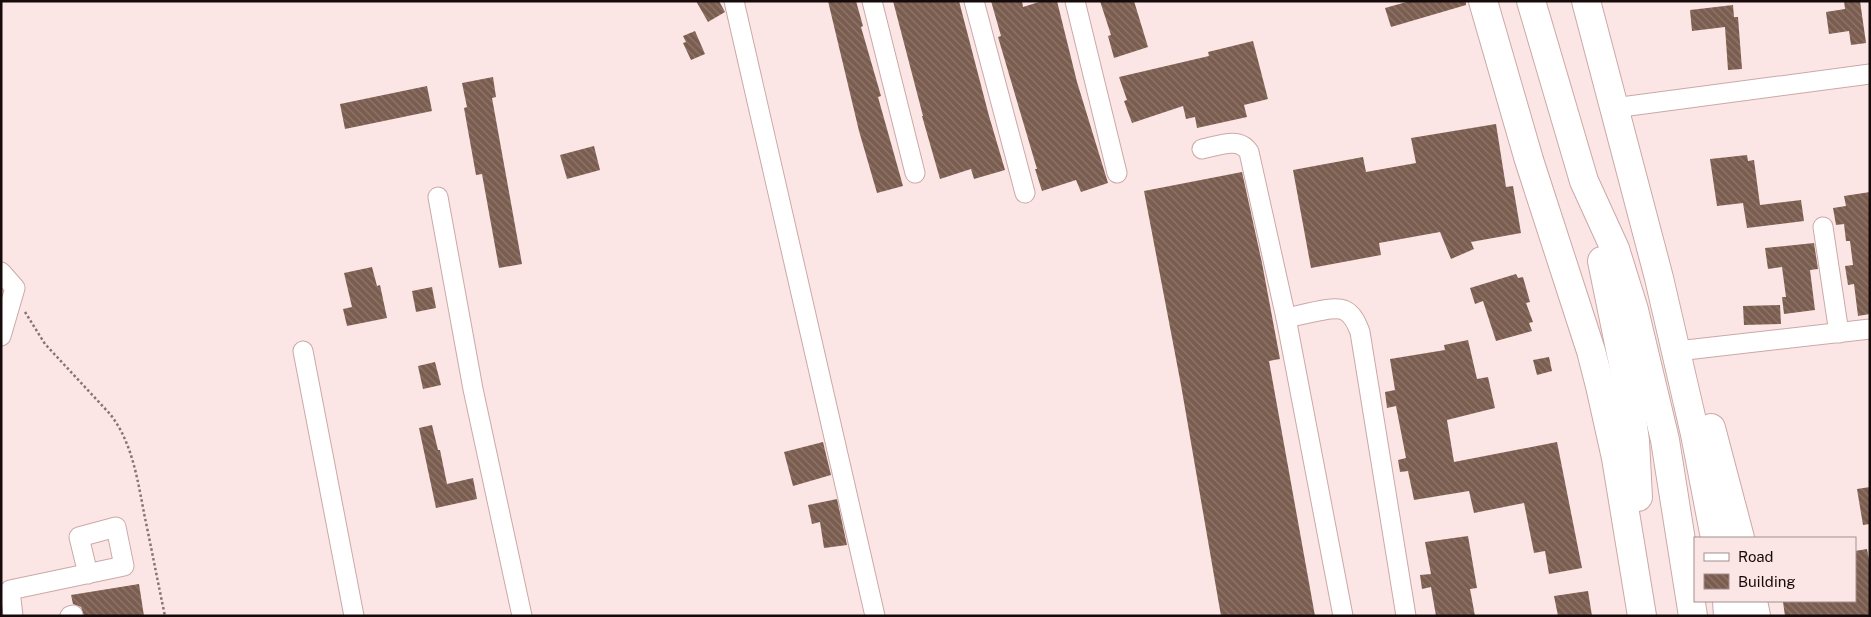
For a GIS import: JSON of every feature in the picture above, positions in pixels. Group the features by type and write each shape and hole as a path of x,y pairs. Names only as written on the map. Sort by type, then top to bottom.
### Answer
{"highway":[{"path":"1483,1 1529,160 1588,342 1600,386 1616,458 1642,616"},
{"path":"1531,1 1584,181 1616,325 1635,441 1646,616"},
{"path":"1586,1 1659,278 1695,434 1715,537"},
{"path":"1584,181 1615,249 1634,310 1666,440 1693,616"},
{"path":"1659,278 1706,410 1740,537"},
{"path":"1727,602 1728,616"},
{"path":"1752,602 1756,616"}],"street":[{"path":"734,1 875,616"},
{"path":"872,1 915,173"},
{"path":"974,1 1025,193"},
{"path":"1075,1 1117,173"},
{"path":"1614,108 1870,74"},
{"path":"1202,149 1236,142 1243,145 1249,152 1286,318 1343,616"},
{"path":"438,197 473,389 522,616"},
{"path":"1823,227 1839,333"},
{"path":"1,272 12,282 15,288 1,336"},
{"path":"1286,318 1332,309 1344,310 1354,318 1360,332 1406,616"},
{"path":"1686,350 1870,329"},
{"path":"303,351 354,616"},
{"path":"13,616 10,590 88,574"}],"path":[{"path":"14,294 45,344 110,414 124,436 134,464 165,616"}],"building":[{"path":"696,1 719,1 725,12 708,22"},
{"path":"828,1 856,1 863,26 861,27 881,96 878,97 903,186 877,193 859,131"},
{"path":"893,1 959,1 1005,170 974,179 971,169 940,179"},
{"path":"991,1 1022,1 1023,7 1042,1 1057,1 1077,82 1108,183 1081,192 1076,180 1042,191 998,37 1001,36"},
{"path":"1100,1 1134,1 1148,47 1114,58 1108,36 1111,35"},
{"path":"1410,1 1466,1 1466,5 1391,27 1385,8"},
{"path":"1844,1 1860,1 1866,43 1851,45 1849,31 1829,34 1826,12 1845,9"},
{"path":"1733,5 1734,17 1738,17 1742,69 1728,70 1725,27 1692,31 1690,10"},
{"path":"695,31 705,54 691,60 683,43 686,42 683,36"},
{"path":"1253,41 1268,99 1244,105 1247,117 1197,128 1195,117 1186,119 1183,106 1132,123 1124,101 1127,100 1119,77 1209,56 1208,52"},
{"path":"493,77 496,97 492,98 522,264 499,268 482,174 476,175 464,108 467,107 462,83"},
{"path":"427,86 432,111 345,129 340,104"},
{"path":"1496,124 1506,187 1513,186 1521,233 1471,242 1474,249 1451,259 1440,232 1379,243 1381,255 1311,268 1293,170 1363,157 1366,172 1416,163 1411,138"},
{"path":"594,146 600,170 567,179 560,155"},
{"path":"1747,155 1748,161 1754,160 1760,205 1801,200 1804,221 1747,228 1743,203 1717,206 1710,159"},
{"path":"1242,172 1280,359 1269,361 1315,616 1221,616 1181,385 1144,191"},
{"path":"1870,192 1870,314 1858,316 1854,284 1848,285 1845,266 1853,265 1850,241 1846,241 1844,224 1836,225 1833,208 1846,206 1844,196"},
{"path":"1814,243 1818,269 1810,270 1815,310 1784,314 1782,297 1786,297 1782,267 1768,269 1765,248"},
{"path":"372,267 377,286 380,285 387,318 347,326 343,309 352,307 344,273"},
{"path":"1516,274 1518,278 1523,277 1530,302 1526,303 1533,322 1529,323 1532,331 1496,341 1483,301 1475,304 1470,288"},
{"path":"432,287 436,308 416,312 412,291"},
{"path":"1780,305 1781,324 1744,325 1743,306"},
{"path":"1468,340 1477,379 1488,377 1495,408 1447,420 1454,462 1557,442 1582,568 1549,574 1545,551 1534,553 1524,503 1474,513 1469,491 1414,500 1408,471 1400,472 1398,460 1406,458 1396,406 1387,408 1385,392 1395,390 1390,359 1445,350 1444,345"},
{"path":"1549,357 1552,371 1537,375 1533,360"},
{"path":"435,362 441,385 423,389 418,366"},
{"path":"432,425 438,450 440,450 447,484 473,478 477,499 436,508 419,428"},
{"path":"823,442 831,475 793,486 784,452"},
{"path":"1870,487 1870,524 1863,525 1857,489"},
{"path":"837,499 847,545 824,548 820,522 812,524 808,505"},
{"path":"1468,536 1477,588 1470,589 1475,616 1436,616 1431,587 1422,589 1420,575 1431,574 1425,542"},
{"path":"1867,549 1870,565 1870,616 1785,616 1783,602 1856,602 1856,551"},
{"path":"139,584 144,616 84,616 81,607 73,604 71,595"},
{"path":"1588,591 1592,616 1558,616 1554,596"}]}
